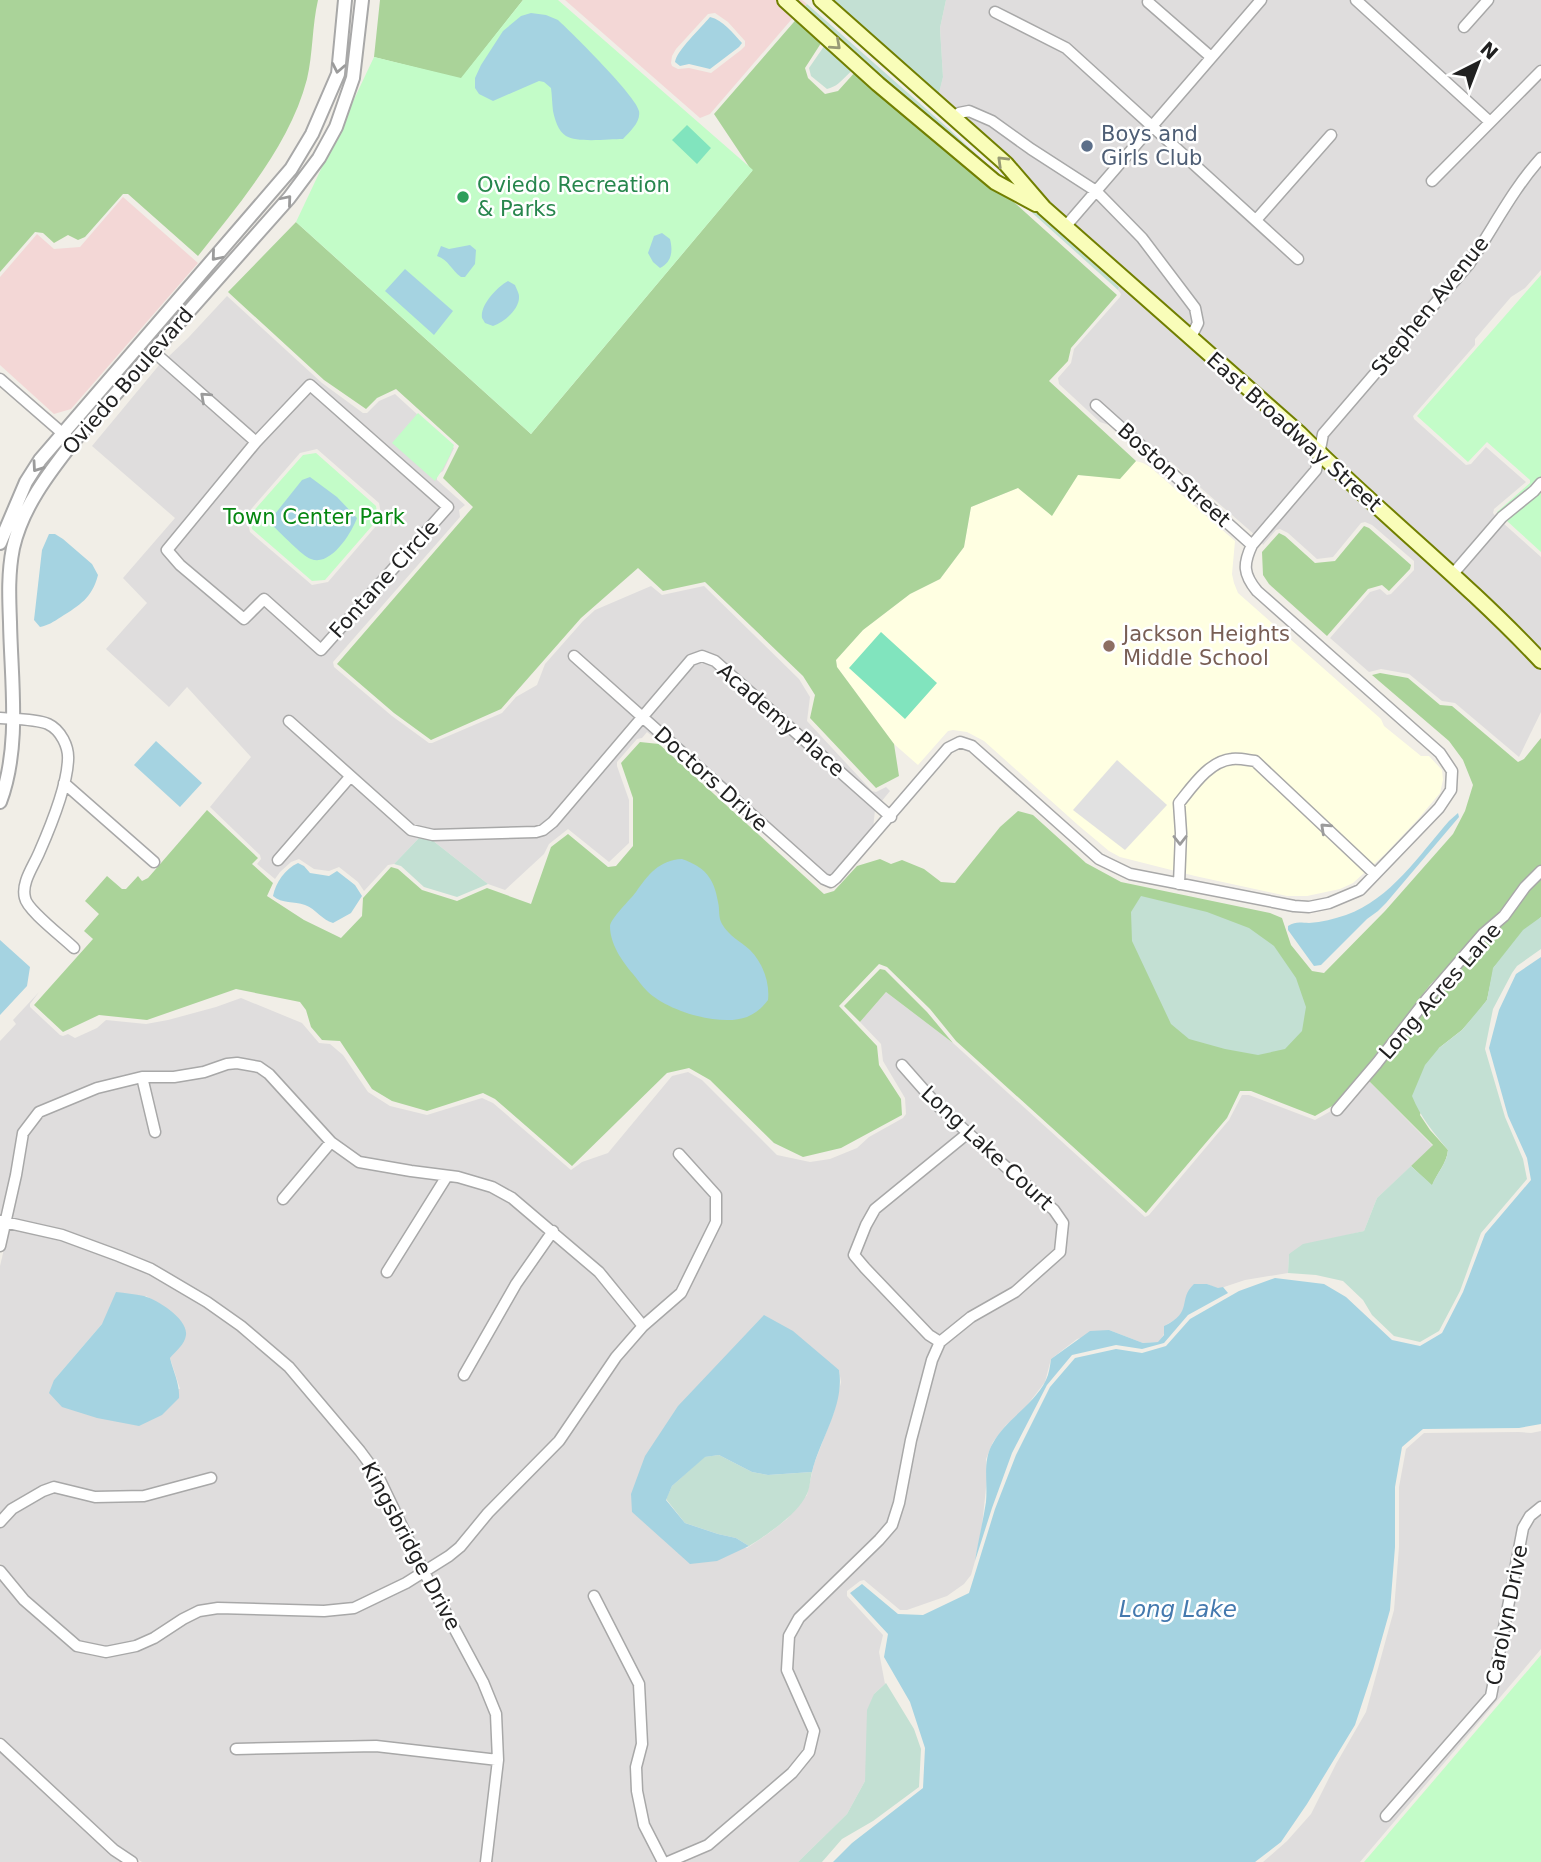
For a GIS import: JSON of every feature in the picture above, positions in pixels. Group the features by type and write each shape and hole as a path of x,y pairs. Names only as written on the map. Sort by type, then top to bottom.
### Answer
{"main road":[{"name":"East Broadway Street","path":"785,0 878,84 995,182 1044,208"},
{"name":"East Broadway Street","path":"821,0 1006,164 1044,208 1300,435 1334,469 1511,628 1541,660"}],"street":[{"name":"Oviedo Boulevard","path":"0,543 26,482 40,460 291,169 312,134 338,74 345,0"},
{"name":"Oviedo Boulevard","path":"0,802 11,756 6,718 8,581 18,531 33,498 73,442 289,198 319,159 336,127 353,78 362,0"},
{"path":"1065,226 1261,0"},
{"path":"1356,0 1490,122"},
{"path":"1464,27 1488,0"},
{"path":"1148,2 1211,57"},
{"path":"995,12 1066,48 1298,259"},
{"path":"1432,181 1541,71"},
{"path":"954,118 959,113 969,111 992,121 1096,191 1142,238 1195,308 1198,323 1190,339"},
{"path":"1256,220 1331,135"},
{"name":"Stephen Avenue","path":"1252,545 1316,470 1323,434 1469,264 1513,193 1541,158"},
{"path":"125,361 139,354 154,352 256,442"},
{"path":"0,379 73,442"},
{"name":"Fontane Circle","path":"310,385 448,507 321,650 264,599 244,619 180,565 167,550 256,442 310,385"},
{"name":"Boston Street","path":"1096,405 1252,545"},
{"path":"1452,575 1502,517 1541,483"},
{"path":"1252,545 1246,558 1246,571 1257,591 1440,753 1452,771 1451,790 1439,808 1360,890 1329,904 1294,906 1180,884 1179,803 1199,779 1222,761 1235,758 1255,761 1375,874"},
{"path":"574,656 642,717"},
{"name":"Academy Place","path":"642,717 691,660 702,656 715,661 891,817"},
{"name":"Doctors Drive","path":"289,721 411,830 433,835 536,832 547,827 642,717 824,879 831,881 891,817 948,748 960,742 972,746 1099,859 1129,874 1180,884"},
{"path":"6,718 48,724 57,730 64,742 68,758 64,783 41,850 25,884 25,900 30,908 74,948"},
{"path":"278,860 351,777"},
{"path":"64,783 154,862"},
{"name":"Long Acres Lane","path":"1337,1110 1426,1000 1483,934 1504,916 1525,887 1541,871"},
{"path":"0,1246 23,1133 40,1112 97,1087 142,1077 174,1077 204,1072 237,1063 259,1067 268,1074 331,1142 359,1162 458,1177 492,1187 512,1198 599,1272 643,1326"},
{"name":"Long Lake Court","path":"902,1065 939,1107 1055,1210 1063,1223 1060,1252 1014,1292 971,1317 940,1342"},
{"path":"142,1077 155,1132"},
{"path":"594,1596 639,1684 642,1744 636,1767 637,1791 644,1825 666,1862 708,1845 792,1773 809,1752 814,1731 787,1670 789,1636 799,1618 892,1525 914,1427 932,1360 940,1342 929,1335 854,1255 874,1209 968,1133"},
{"path":"283,1199 331,1142"},
{"path":"0,1571 24,1600 77,1646 106,1652 136,1646 200,1611 218,1608 324,1611 354,1608 424,1572 460,1547 488,1513 559,1441 616,1357 643,1326 681,1293 716,1222 716,1195 679,1154"},
{"path":"387,1272 447,1177"},
{"name":"Kingsbridge Drive","path":"3,1222 62,1235 130,1260 207,1302 241,1326 289,1367 360,1451 377,1474 424,1572 483,1682 496,1714 498,1760 486,1862"},
{"path":"464,1375 516,1284 552,1231"},
{"path":"0,1522 12,1509 43,1491 54,1488 95,1497 144,1496 211,1478"},
{"name":"Carolyn Drive","path":"1386,1816 1491,1696 1523,1528 1530,1516 1541,1507"},
{"path":"0,1744 114,1850 132,1862"},
{"path":"236,1749 376,1746 498,1760"}],"shaded area":[{"path":"565,0 802,0 807,4 710,114 700,118","holes":["715,13 728,22 745,41 741,50 711,73 672,66 672,56 676,49 708,14"]},
{"path":"817,0 946,0 940,28 943,77 936,105"},
{"path":"946,0 1144,0 1142,3 1205,58 1152,118 1069,44 994,6 989,14 1063,52 1145,126 1095,185 994,116 969,106 958,109 950,117 936,105 943,77 940,28"},
{"path":"1153,0 1255,0 1211,51"},
{"path":"1267,0 1349,0 1483,122 1426,181 1431,187 1541,77 1541,151 1512,187 1465,262 1318,433 1316,444 1196,337 1203,322 1199,305 1146,235 1102,190 1152,132 1298,265 1305,259 1262,219 1338,133 1331,128 1256,214 1159,124"},
{"path":"1364,0 1482,0 1458,28 1464,34 1494,0 1541,0 1541,64 1490,115"},
{"path":"807,4 950,130 1119,287 1118,290 867,64 855,68 838,84 827,89 811,76 809,68 829,39 801,11"},
{"path":"968,116 989,125 1089,192 1065,220 962,117"},
{"path":"950,130 1184,342 1314,455 1311,468 1255,535 1171,462 1168,463 1097,399 1090,406 1123,436 1109,425 1100,422 1059,384 1058,378 1071,363 1074,349 1120,297 1119,287"},
{"path":"1541,165 1541,270 1525,288 1511,297 1475,339 1475,345 1413,416 1466,465 1471,464 1486,447 1526,482 1494,509 1496,517 1452,568 1324,451 1327,436 1473,267 1517,195"},
{"path":"123,197 198,263 71,409 54,414 0,365 0,277 37,234 54,249 80,247"},
{"path":"1095,198 1138,241 1191,310 1193,323 1189,331 1071,226"},
{"path":"227,296 322,383 363,413 367,413 379,401 395,394 454,448 443,471 437,475 437,480 465,505 459,510 460,517 333,662 334,667 392,716 432,743 502,713 516,697 537,685 545,664 595,610 651,586 662,595 704,586 799,679 810,697 807,721 872,791 886,787 890,791 881,802 718,657 704,652 687,657 642,710 574,649 568,657 635,718 549,819 536,827 434,830 414,825 289,714 283,722 344,778 271,861 278,866 350,783 407,833 419,838 364,891 358,882 339,867 329,871 314,869 299,859 291,862 275,879 257,864 261,859 260,855 210,807 251,757 187,687 169,707 106,649 147,603 123,578 175,518 92,446 160,364 249,443 164,547 163,553 240,623 247,622 264,605 317,654 324,653 451,510 451,503 314,381 307,382 256,436 168,357"},
{"path":"310,391 441,508 321,643 267,595 261,596 244,613 183,561 173,549 259,445","holes":["317,449 379,503 382,519 328,582 312,585 250,532 246,515 300,453"]},
{"path":"1136,461 1150,467 1235,541 1232,574 1238,593 1381,719 1384,726 1421,756 1429,756 1442,770 1440,793 1385,854 1353,883 1340,889 1307,896 1287,896 1120,857 1078,825 984,741 967,732 948,731 918,765 894,744 837,667 836,660 863,630 910,594 940,579 964,547 971,507 1018,488 1078,475 1120,478"},
{"path":"1322,463 1507,632 1541,668 1541,712 1519,757 1455,703 1442,701 1409,674 1381,669 1369,672 1330,638 1370,592 1380,589 1387,595 1391,594 1414,570 1414,561 1372,525 1361,523 1333,557 1317,559 1280,529 1263,545 1261,541"},
{"path":"1503,523 1541,557 1541,653 1459,574"},
{"path":"702,661 712,665 875,810 873,829 831,876 648,716 693,664"},
{"path":"642,724 660,740 647,732 637,739 617,762 629,800 629,843 609,862 568,829 549,844 544,854 505,890 488,884 432,840 536,836"},
{"path":"1117,760 1167,805 1125,850 1073,810"},
{"path":"419,838 432,840 488,884 457,897 424,887 401,866 394,864"},
{"path":"1141,896 1207,912 1249,928 1274,946 1296,978 1306,1007 1302,1031 1285,1049 1258,1055 1189,1039 1171,1024 1132,941 1131,912"},
{"path":"1541,917 1541,949 1517,966 1512,973 1493,1009 1485,1049 1505,1117 1523,1159 1527,1179 1481,1233 1460,1291 1439,1331 1420,1342 1394,1336 1343,1281 1288,1273 1289,1254 1303,1244 1364,1231 1377,1198 1411,1166 1432,1185 1444,1164 1448,1150 1423,1118 1412,1096 1425,1065 1439,1048 1462,1030 1487,1000 1493,968 1523,930"},
{"path":"39,992 30,1007 60,1035 68,1034 75,1038 97,1028 106,1020 146,1024 241,998 302,1023 319,1043 330,1044 343,1055 368,1092 390,1106 427,1115 482,1098 493,1103 571,1170 582,1162 608,1153 672,1076 688,1072 702,1080 777,1155 810,1162 830,1159 857,1148 869,1137 906,1114 905,1098 883,1061 881,1044 860,1022 886,992 953,1043 1145,1217 1229,1120 1242,1095 1249,1095 1315,1120 1331,1111 1337,1116 1368,1080 1433,1146 1377,1198 1364,1231 1289,1254 1288,1273 1245,1280 1218,1289 1207,1284 1178,1318 1164,1326 1164,1334 1159,1342 1143,1343 1109,1330 1077,1339 1051,1359 1045,1382 1022,1412 1006,1425 993,1442 986,1459 987,1478 982,1526 971,1575 964,1584 947,1596 907,1610 900,1610 864,1580 847,1591 847,1596 883,1635 879,1652 885,1684 874,1694 865,1781 847,1814 798,1862 680,1862 737,1826 794,1777 818,1731 791,1668 794,1637 802,1620 882,1544 944,1345 1065,1252 1068,1223 1058,1206 943,1103 902,1059 896,1065 936,1110 961,1133 872,1206 851,1258 925,1339 934,1344 888,1523 796,1614 785,1634 782,1670 809,1732 805,1750 788,1771 706,1841 666,1858 649,1823 641,1790 641,1767 647,1743 643,1682 596,1590 588,1595 634,1686 637,1744 632,1768 632,1793 640,1827 658,1862 491,1862 503,1757 501,1713 487,1679 430,1573 463,1550 491,1516 562,1444 620,1360 646,1329 684,1297 720,1224 719,1192 680,1148 673,1154 711,1198 711,1222 677,1290 644,1319 602,1268 559,1229 514,1194 494,1182 460,1172 361,1158 335,1139 272,1071 260,1062 238,1059 174,1073 145,1071 96,1083 38,1108 11,1174 2,1217 0,1041 16,1024 13,1020","holes":["821,1357 839,1370 841,1382 834,1412 814,1464 807,1495 787,1519 769,1533 747,1548 632,1512"]},
{"path":"237,1068 256,1071 265,1078 325,1143 277,1199 283,1205 332,1149 358,1167 439,1180 381,1274 387,1278 449,1181 490,1191 509,1202 546,1232 512,1282 458,1378 466,1381 520,1286 553,1238 595,1276 637,1326 556,1438 484,1510 447,1553 426,1565 382,1472 364,1447 293,1363 244,1322 210,1297 153,1265 64,1231 11,1218 27,1135 42,1116 98,1092 138,1083 152,1138 160,1135 148,1082 174,1082"},
{"path":"968,1139 1051,1213 1058,1225 1056,1250 1012,1289 940,1336 932,1331 860,1253 878,1212"},
{"path":"9,1228 60,1240 148,1274 204,1306 238,1330 286,1370 356,1454 373,1477 417,1571 354,1603 324,1606 218,1604 135,1641 106,1647 80,1642 28,1596 0,1563 0,1528 15,1513 54,1492 95,1502 145,1501 216,1482 215,1473 144,1491 96,1492 53,1483 41,1486 11,1505 0,1516 0,1266","holes":["146,1296 171,1311 170,1358 180,1389 54,1380 102,1324"]},
{"path":"1541,1431 1541,1502 1528,1512 1486,1694 1380,1817 1386,1822 1494,1699 1528,1530 1541,1513 1541,1649 1360,1862 1263,1862 1287,1841 1311,1814 1366,1712 1394,1610 1399,1547 1399,1487 1406,1449 1424,1433"},
{"path":"719,1455 752,1472 768,1475 812,1472 807,1494 789,1517 749,1546 736,1538 685,1523 666,1499 672,1486 704,1457"},
{"path":"422,1579 479,1685 491,1715 493,1755 377,1741 232,1745 231,1754 376,1750 492,1764 482,1862 142,1862 117,1846 0,1737 0,1580 21,1604 74,1650 106,1657 137,1650 156,1642 184,1623 200,1616 218,1613 323,1616 354,1613"},
{"path":"886,1683 914,1729 921,1749 919,1787 873,1821 842,1839 822,1862 798,1862 847,1814 865,1781 867,1710 874,1694"},
{"path":"0,1751 110,1854 123,1862 0,1862"}],"green space":[{"path":"0,0 318,0 307,79 289,127 262,173 198,256 128,194 123,194 85,237 78,240 68,235 54,243 43,233 35,232 0,272"},
{"path":"380,0 523,0 461,79 374,57"},
{"name":"Oviedo Recreation & Parks","path":"523,0 558,0 753,170 531,434 296,222 374,57 461,78"},
{"path":"800,15 825,37 805,68 808,78 825,94 838,91 856,71 864,67 1117,295 1071,348 1068,361 1049,381 1136,461 1120,479 1078,475 1052,516 1018,488 971,507 964,547 940,579 910,594 863,630 836,660 837,667 894,744 899,776 876,788 810,718 815,695 803,676 705,582 663,591 638,568 581,618 501,709 431,740 394,713 337,664 473,507 443,478 459,446 396,389 377,398 366,409 324,380 228,292 296,222 531,434 752,171 714,114"},
{"path":"687,125 711,148 697,164 672,140"},
{"path":"1541,275 1541,552 1497,512 1530,483 1530,480 1487,442 1468,462 1417,416"},
{"path":"418,413 454,445 435,481 392,443"},
{"name":"Town Center Park","path":"316,453 376,506 378,519 325,580 312,581 252,529 250,515 303,455"},
{"path":"1364,526 1411,565 1410,569 1389,591 1382,585 1368,589 1327,636 1269,584 1263,575 1262,552 1279,533 1315,563 1335,561"},
{"path":"881,632 937,683 905,719 849,668"},
{"path":"1380,673 1408,678 1440,705 1452,706 1518,762 1524,759 1541,738 1541,866 1523,881 1494,919 1430,985 1339,1102 1315,1116 1251,1091 1240,1091 1227,1118 1146,1213 956,1041 930,1009 887,967 879,964 839,1006 877,1046 879,1065 901,1099 902,1115 841,1148 803,1157 774,1143 710,1080 689,1068 667,1073 572,1166 495,1099 483,1093 427,1111 392,1101 372,1089 340,1041 322,1040 311,1027 306,1010 300,1002 236,989 147,1020 99,1015 63,1032 34,1005 93,939 84,931 99,914 85,901 107,876 122,889 126,889 138,876 142,881 148,878 207,810 258,858 252,864 273,883 267,896 304,920 341,938 362,916 363,898 391,867 398,869 422,890 457,901 487,888 531,904 551,847 568,834 608,867 616,866 633,846 633,798 621,763 640,742 659,744 824,894 834,891 857,866 880,859 891,864 902,860 924,869 941,882 955,883 1000,827 1018,811 1033,815 1086,863 1121,882 1270,913 1282,918 1291,945 1312,971 1324,973 1385,911 1453,834 1465,811 1473,785 1463,760 1449,741 1372,675"},
{"path":"1541,877 1541,917 1494,967 1487,1000 1478,1012 1462,1030 1439,1048 1420,1115 1448,1150 1432,1186 1411,1166 1433,1145 1368,1080 1429,1002 1486,937 1508,918"},
{"path":"880,969 885,970 927,1012 953,1043 886,992 860,1022 844,1006"},
{"path":"1541,1655 1541,1862 1364,1862"}],"water":[{"path":"531,13 558,20 627,92 639,111 634,126 623,139 585,140 563,134 553,111 551,88 544,82 539,81 493,101 479,94 475,88 475,78 481,65 503,31 521,16"},
{"path":"710,17 723,24 742,43 710,69 689,64 680,66 675,62 680,51"},
{"path":"662,233 670,239 671,252 667,263 660,268 648,253 654,236"},
{"path":"470,245 476,250 475,264 465,277 461,277 437,256 441,246 449,249"},
{"path":"405,269 453,311 434,335 385,291"},
{"path":"508,281 515,285 518,292 517,306 497,324 493,326 485,323 482,313 486,302"},
{"path":"310,477 337,497 357,518 340,547 319,560 307,557 297,549 273,526 271,519 302,480"},
{"path":"49,534 63,539 92,564 98,575 92,590 74,609 40,627 34,620 42,550"},
{"path":"156,741 202,783 180,807 134,765"},
{"path":"1458,813 1459,817 1386,903 1321,965 1314,966 1288,930 1288,926 1319,922 1362,908 1403,875"},
{"path":"682,859 707,874 716,894 722,924 755,955 765,974 768,1000 759,1010 747,1017 736,1020 709,1018 667,1005 645,989 614,946 610,926 617,914 655,870 667,862"},
{"path":"298,863 310,873 329,876 337,871 355,885 362,896 351,913 333,923 305,905 273,896 282,876"},
{"path":"0,940 30,967 27,986 0,1015"},
{"name":"Long Lake","path":"1541,957 1541,1424 1519,1428 1423,1429 1402,1447 1395,1487 1395,1547 1390,1610 1373,1670 1355,1725 1281,1842 1255,1862 833,1862 852,1843 923,1788 925,1748 910,1702 884,1657 888,1634 850,1593 862,1584 898,1614 923,1615 969,1593 995,1509 1016,1455 1050,1387 1075,1358 1116,1349 1142,1353 1166,1346 1190,1319 1239,1291 1275,1278 1324,1284 1346,1297 1392,1340 1420,1346 1442,1333 1463,1292 1485,1234 1531,1180 1527,1158 1508,1116 1489,1048 1499,1010 1516,974"},
{"path":"1194,1284 1223,1287 1228,1293 1188,1315 1164,1343 1142,1349 1116,1345 1072,1355 1047,1385 1012,1453 975,1561 986,1502 986,1464 990,1450 999,1434 1041,1389 1048,1375 1051,1359 1090,1331 1109,1330 1143,1343 1158,1342 1164,1335 1164,1326 1179,1316 1186,1295"},
{"path":"116,1292 144,1296 157,1302 171,1311 185,1329 184,1341 170,1358 179,1398 162,1415 139,1426 97,1418 62,1407 49,1393 54,1380 102,1324"},
{"path":"764,1315 793,1331 839,1370 840,1383 835,1409 812,1472 768,1475 752,1472 719,1455 705,1457 672,1486 666,1500 685,1523 736,1538 749,1546 717,1561 690,1564 632,1512 631,1494 645,1456 678,1406"}],"place":[{"name":"Boys and Girls Club","path":"1087,146"},
{"name":"Oviedo Recreation & Parks","path":"463,197"},
{"name":"Jackson Heights Middle School","path":"1109,646"}]}
